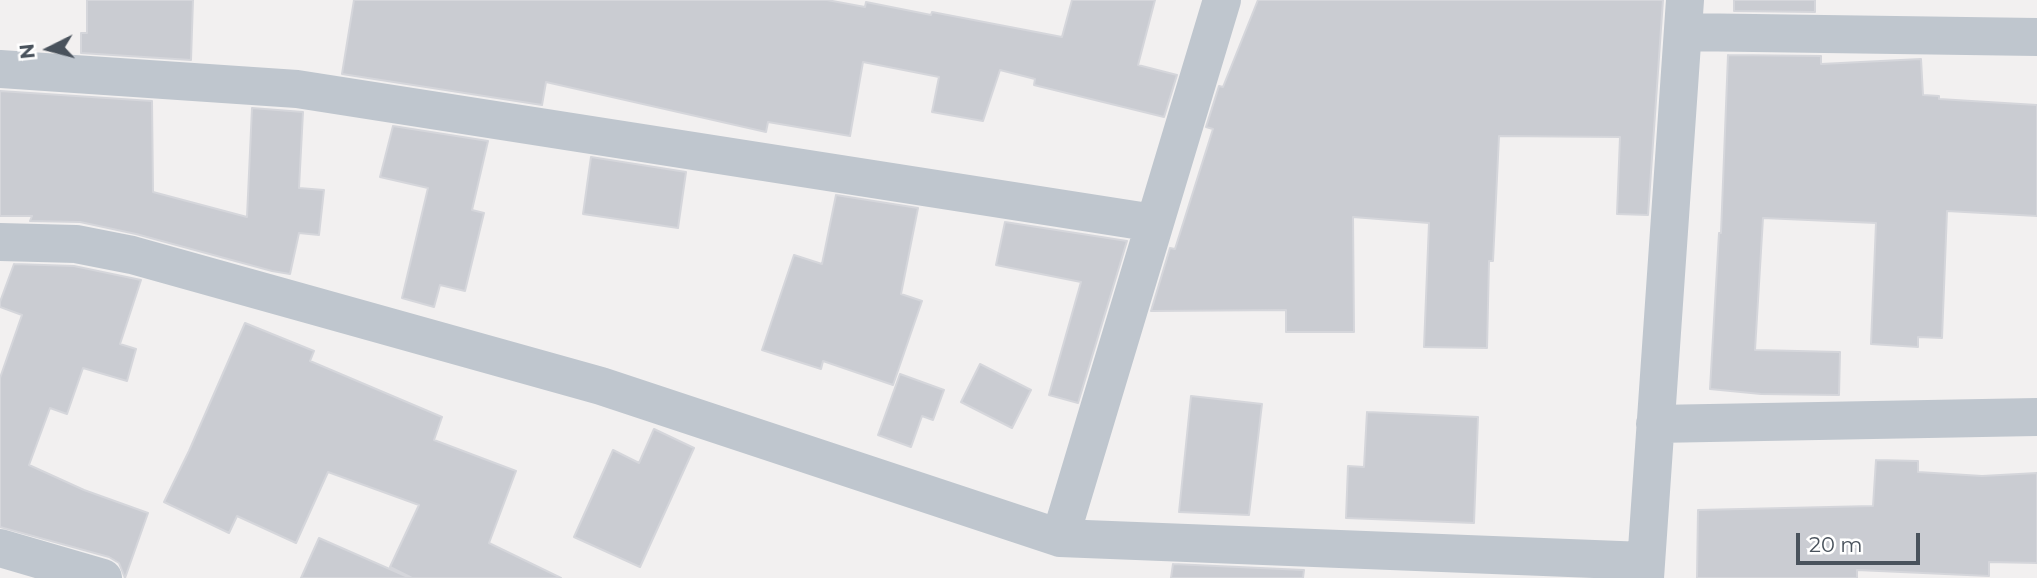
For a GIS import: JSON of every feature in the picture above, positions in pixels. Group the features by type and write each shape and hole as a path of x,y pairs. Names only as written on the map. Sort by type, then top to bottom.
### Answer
{"street":[{"path":"1060,538 1222,0"},
{"path":"0,242 76,244 132,256 601,386 1060,538 1645,569 1684,16 2037,37"},
{"path":"0,69 297,89 1154,223"},
{"path":"1654,424 2037,417"},
{"path":"0,548 103,578"}],"building":[{"path":"87,0 193,0 191,60 81,53 81,33 87,33"},
{"path":"354,0 827,0 865,7 866,2 1062,37 1072,0 1155,0 1138,65 1177,75 1164,117 1034,85 1035,79 1000,70 983,121 932,112 939,77 863,62 850,136 768,122 766,132 546,82 542,105 342,74"},
{"path":"1258,0 1663,0 1648,215 1617,214 1620,137 1499,136 1493,261 1489,261 1487,348 1424,347 1429,223 1353,217 1354,332 1286,332 1286,310 1151,311 1170,248 1175,249 1213,129 1206,127 1219,86 1223,87"},
{"path":"1734,0 1815,0 1815,12 1734,11"},
{"path":"1728,55 1821,56 1821,64 1921,59 1923,95 1939,96 1939,99 2037,105 2037,216 1947,211 1942,338 1918,337 1918,347 1871,344 1876,223 1763,218 1755,350 1840,352 1839,395 1761,394 1710,389 1721,233"},
{"path":"0,91 152,101 153,192 247,217 252,108 303,112 299,188 324,190 319,235 299,233 290,274 80,222 30,221 32,216 0,216"},
{"path":"393,126 488,141 472,210 484,213 465,291 440,285 434,307 402,298 428,188 380,177"},
{"path":"591,157 686,172 678,228 583,214"},
{"path":"836,195 918,208 901,294 922,301 893,385 823,361 821,369 762,350 794,255 822,264"},
{"path":"1005,222 1127,241 1078,403 1049,395 1081,282 996,265"},
{"path":"14,264 74,266 141,280 120,344 136,349 127,381 83,368 67,414 50,408 29,465 84,490 148,513 125,578 119,563 109,557 0,527 0,378 22,315 0,307 0,302"},
{"path":"245,323 314,351 310,361 442,417 434,440 516,471 489,543 561,578 412,578 390,567 419,505 328,472 296,543 237,516 229,533 164,502"},
{"path":"980,364 1031,390 1012,428 961,402"},
{"path":"900,374 944,390 933,420 922,416 911,447 878,435"},
{"path":"1191,396 1262,404 1249,515 1179,512"},
{"path":"1367,412 1478,417 1474,523 1346,518 1348,466 1364,467"},
{"path":"654,429 694,448 640,567 574,537 613,450 639,463"},
{"path":"1876,460 1918,461 1918,472 1982,476 2037,473 2037,563 1989,562 1989,576 1857,570 1857,578 1697,578 1698,510 1873,506"},
{"path":"319,538 410,578 301,578"},
{"path":"1173,564 1304,570 1303,578 1171,578"}]}
